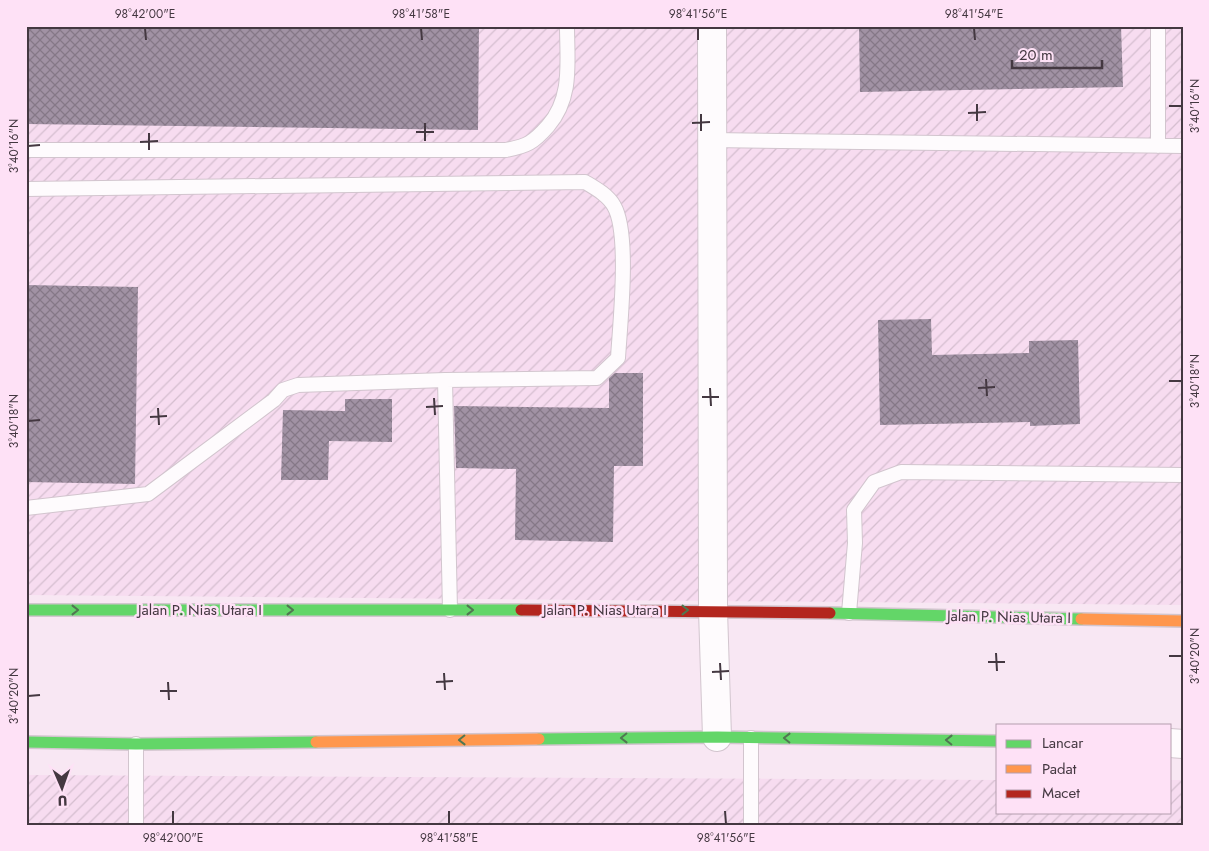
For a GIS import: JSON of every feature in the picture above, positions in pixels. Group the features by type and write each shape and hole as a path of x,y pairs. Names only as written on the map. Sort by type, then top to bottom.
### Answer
{"street":[{"path":"712,26 713,610 717,737"},
{"name":"Jalan P. Nias Utara I","path":"26,610 713,610 1183,621"},
{"path":"26,742 136,744 717,737 996,741"}],"lane":[{"path":"26,150 506,150 521,147 535,141 562,106 566,91 567,26"},
{"path":"1158,26 1158,146"},
{"path":"712,140 1183,146"},
{"path":"26,189 585,182 600,192 614,206 623,237 618,358 597,378 445,380 298,385 283,390 274,400 148,494 26,508"},
{"path":"445,380 450,610"},
{"path":"848,613 854,543 854,510 874,482 901,472 1183,475"},
{"path":"751,738 751,825"},
{"path":"136,744 136,825"}],"shaded area":[{"path":"26,26 1183,26 1183,605 26,595"},
{"path":"26,775 996,780 996,814 1172,814 1172,780 1183,780 1183,825 26,825"}],"building":[{"path":"26,26 479,26 478,130 26,124"},
{"path":"859,26 1121,26 1123,87 860,92"},
{"path":"26,285 138,287 135,484 26,482"},
{"path":"931,319 932,355 1029,353 1029,341 1078,340 1080,424 1030,426 1030,422 880,425 878,320"},
{"path":"615,373 643,373 643,466 614,466 613,542 515,540 516,469 456,468 454,406 609,408 609,378"},
{"path":"345,399 392,399 392,442 329,441 328,480 281,480 283,410 345,411"}],"traffic: fast":[{"path":"26,610 521,610"},
{"path":"830,613 1081,619"},
{"path":"539,739 717,737 996,741"},
{"path":"26,742 136,744 316,742"}],"traffic: slow":[{"path":"1081,619 1183,621"},
{"path":"316,742 539,739"}],"traffic: jam":[{"path":"521,610 830,613"}]}
